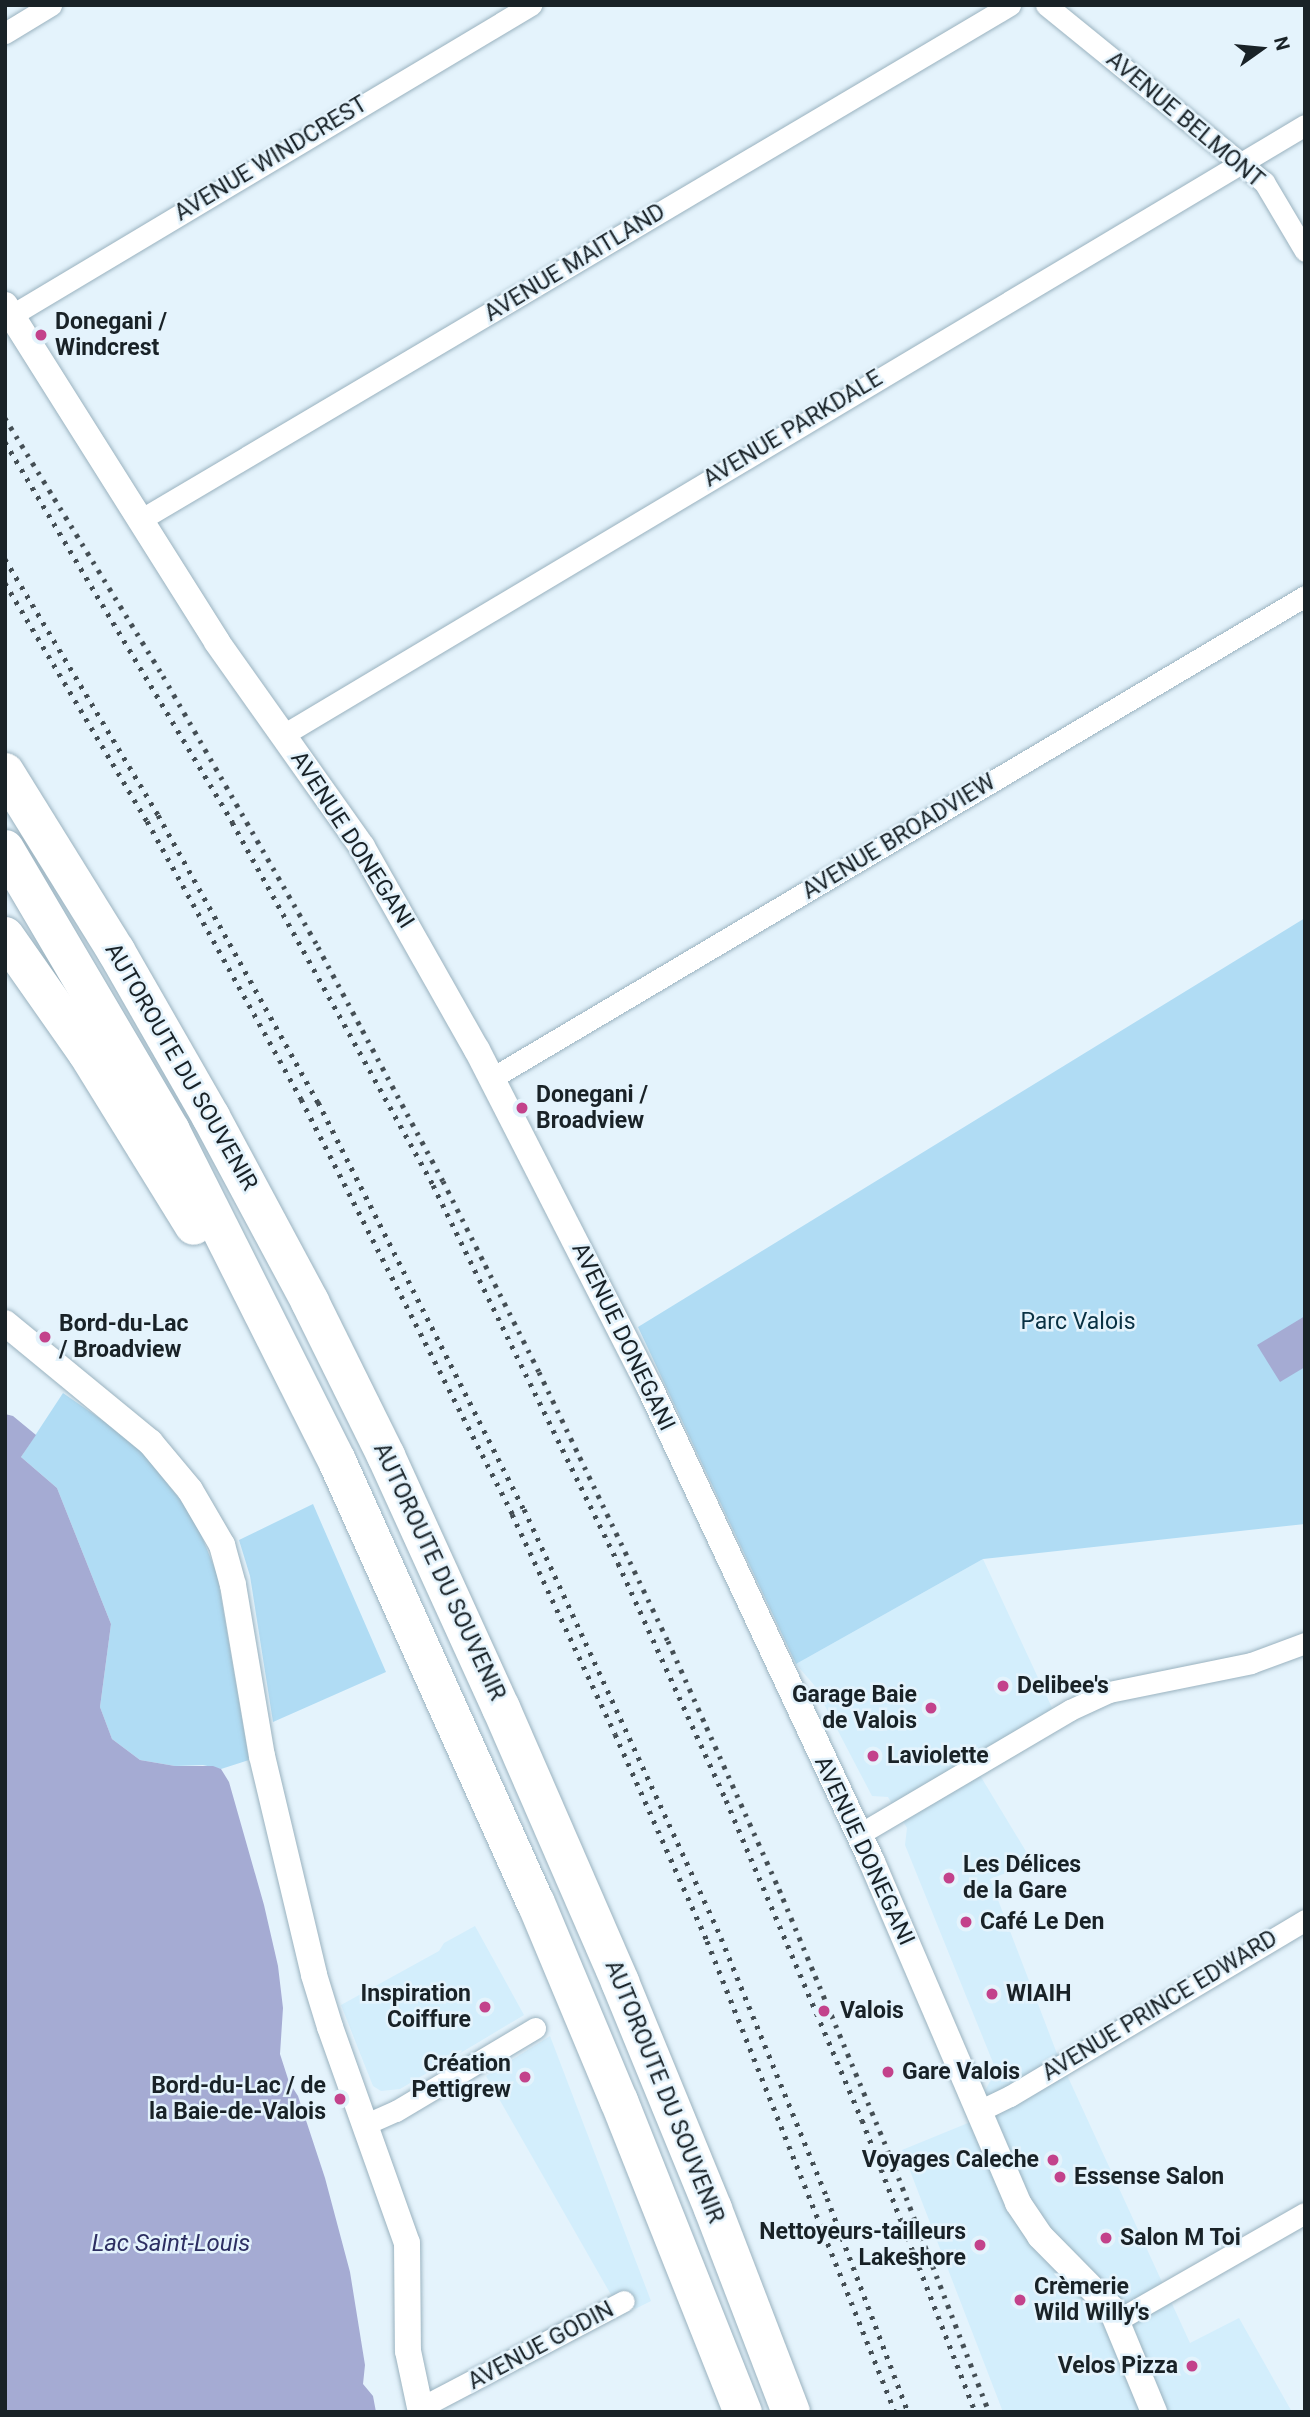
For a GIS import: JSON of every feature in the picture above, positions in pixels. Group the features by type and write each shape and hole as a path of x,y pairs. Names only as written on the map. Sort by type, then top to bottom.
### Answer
{"highway":[{"name":"AUTOROUTE DU SOUVENIR","path":"5,772 108,939 211,1117 298,1279 386,1456 566,1855 708,2197 791,2412"},
{"name":"AUTOROUTE DU SOUVENIR","path":"5,849 171,1130 337,1461 536,1903 620,2101 743,2412"},
{"path":"5,936 114,1095 337,1461"}],"street":[{"path":"5,33 51,5"},
{"name":"AVENUE WINDCREST","path":"9,310 531,5"},
{"name":"AVENUE MAITLAND","path":"141,520 1010,5"},
{"name":"AVENUE BELMONT","path":"1045,5 1264,182 1305,251"},
{"name":"AVENUE PARKDALE","path":"283,735 1305,125"},
{"name":"AVENUE DONEGANI","path":"9,310 211,633 367,855 492,1078 638,1363 858,1835 1029,2223 1100,2295 1118,2320 1154,2412"},
{"name":"AVENUE BROADVIEW","path":"492,1078 1305,596"},
{"path":"5,1323 150,1442 190,1490 222,1545 232,1578 257,1732 308,1948 330,2027 407,2243 408,2351 420,2410"},
{"path":"858,1835 1070,1710 1109,1692 1251,1663 1305,1643"},
{"name":"AVENUE PRINCE EDWARD","path":"979,2111 1010,2096 1305,1920"},
{"path":"364,2124 396,2112 535,2028"},
{"path":"1118,2320 1305,2213"},
{"name":"AVENUE GODIN","path":"420,2410 625,2301"}],"shaded area":[{"path":"983,1559 1060,1725 978,1772 1033,1863 990,1879 1056,2051 1190,2343 1239,2318 1292,2412 1003,2412 902,2150 968,2123 996,2070 905,1845 907,1828 888,1797 872,1796 814,1685 796,1664"},
{"path":"475,1926 524,2015 400,2089 381,2091 373,2086 341,2005 439,1951 444,1943"},
{"path":"550,2036 651,2301 635,2309 625,2294 614,2300 486,2076"}],"green space":[{"name":"Parc Valois","path":"1305,918 1305,1524 983,1559 796,1664 638,1327"},
{"path":"63,1393 128,1438 142,1452 185,1506 200,1532 217,1574 249,1760 221,1769 203,1765 175,1766 140,1760 112,1739 100,1707 111,1624 57,1488 21,1457"},
{"path":"313,1504 386,1672 273,1722 250,1576 239,1540"}],"water":[{"path":"1305,1316 1305,1367 1280,1382 1257,1345"},
{"name":"Lac Saint-Louis","path":"5,1414 13,1416 36,1435 21,1457 57,1488 111,1624 100,1707 112,1739 140,1760 175,1766 213,1766 221,1769 229,1782 264,1905 278,1966 283,2008 280,2054 289,2082 298,2096 325,2178 350,2272 365,2365 363,2384 373,2396 376,2412 5,2412"}],"railway":[{"path":"5,418 163,676 318,947 443,1181 539,1372 668,1641 779,1889 891,2158 989,2412"},
{"path":"5,442 232,822 433,1185 618,1563 726,1800 862,2120 975,2412"},
{"path":"5,559 158,815 318,1102 524,1509 721,1938 827,2198 908,2412"},
{"path":"5,583 147,821 301,1099 512,1514 615,1734 707,1941 895,2412"}],"place":[{"name":"Donegani / Windcrest","path":"41,335"},
{"name":"Donegani / Broadview","path":"522,1108"},
{"name":"Bord-du-Lac / Broadview","path":"45,1337"},
{"name":"Delibee's","path":"1003,1686"},
{"name":"Garage Baie de Valois","path":"931,1708"},
{"name":"Laviolette","path":"873,1756"},
{"name":"Les Délices de la Gare","path":"949,1878"},
{"name":"Café Le Den","path":"966,1922"},
{"name":"WIAIH","path":"992,1994"},
{"name":"Inspiration Coiffure","path":"485,2007"},
{"name":"Valois","path":"824,2011"},
{"name":"Gare Valois","path":"888,2072"},
{"name":"Création Pettigrew","path":"525,2077"},
{"name":"Bord-du-Lac / de la Baie-de-Valois","path":"340,2099"},
{"name":"Voyages Caleche","path":"1053,2160"},
{"name":"Essense Salon","path":"1060,2177"},
{"name":"Salon M Toi","path":"1106,2238"},
{"name":"Nettoyeurs-tailleurs Lakeshore","path":"980,2245"},
{"name":"Crèmerie Wild Willy's","path":"1020,2300"},
{"name":"Velos Pizza","path":"1192,2366"}]}
